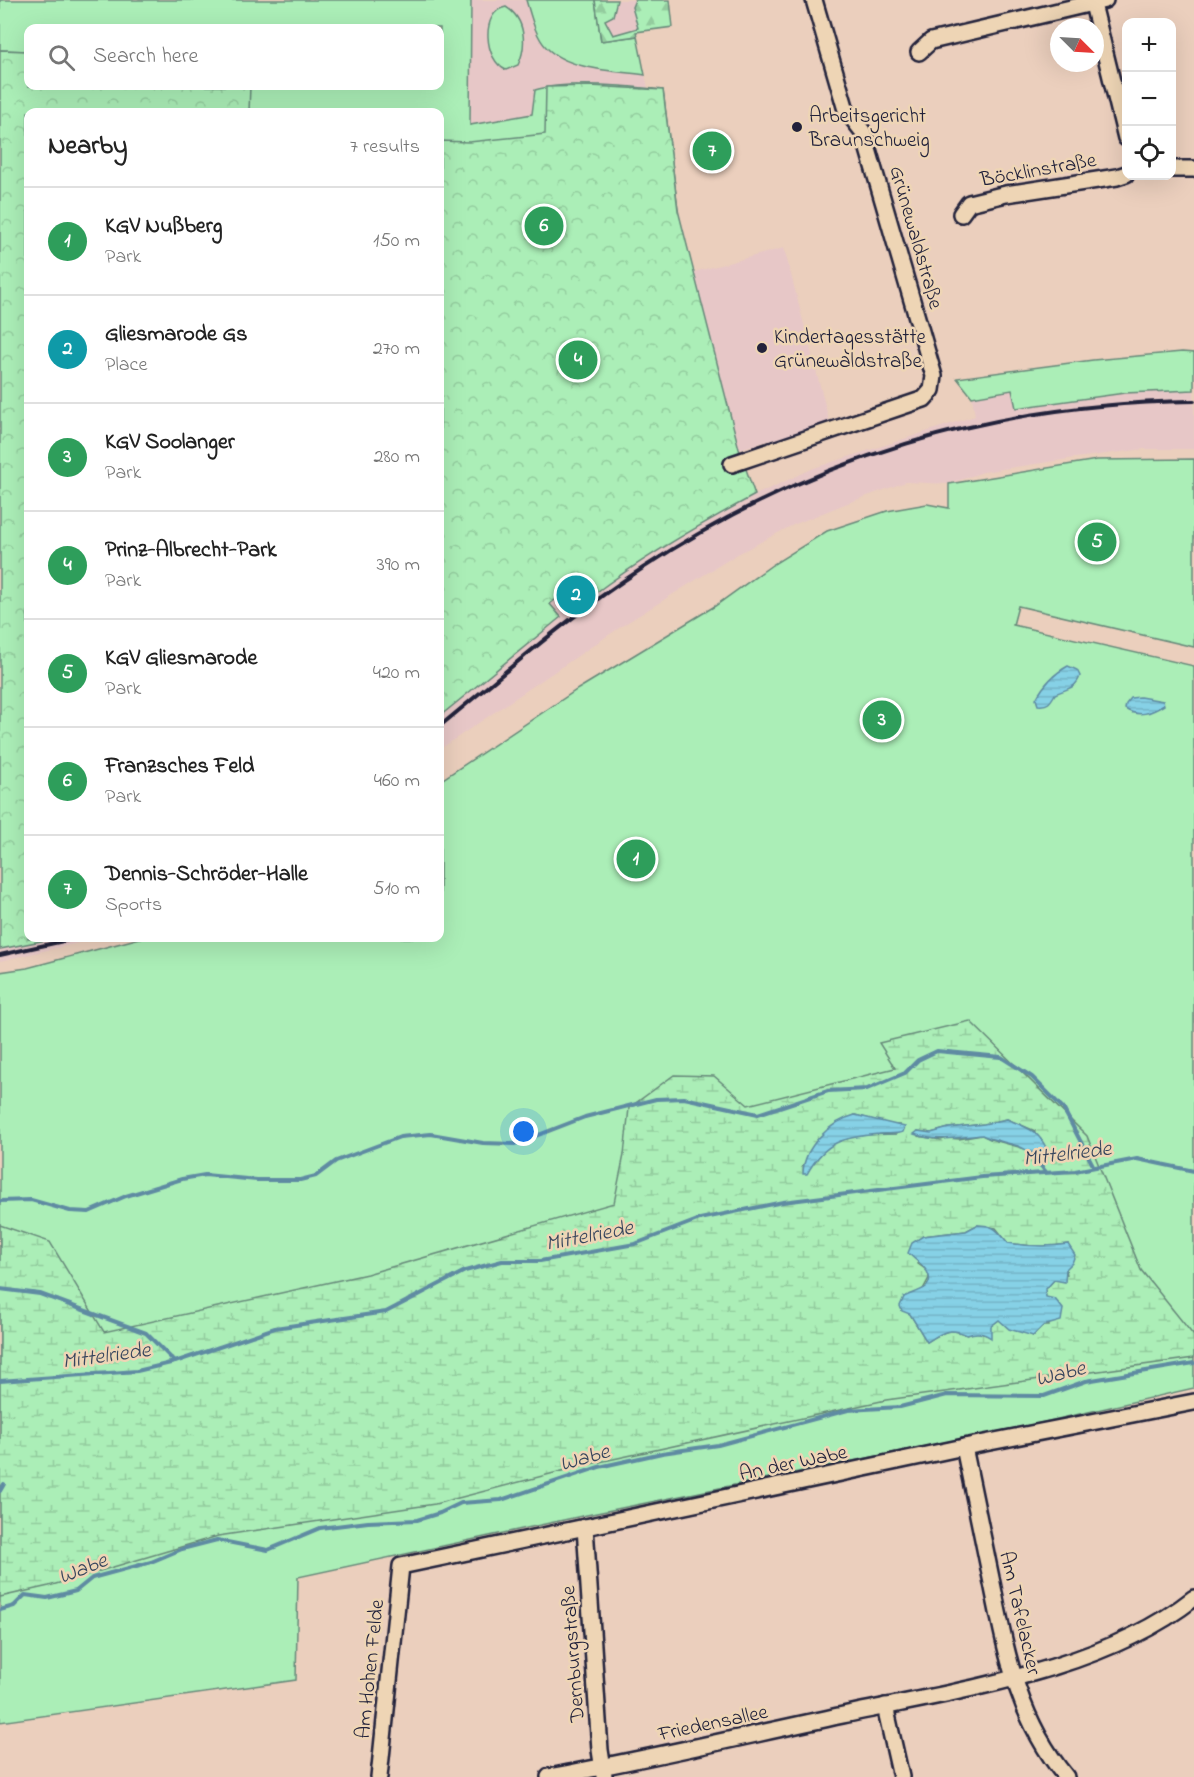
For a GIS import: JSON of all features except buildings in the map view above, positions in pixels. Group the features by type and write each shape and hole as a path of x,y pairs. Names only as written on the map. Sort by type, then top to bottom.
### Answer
{"street":[{"name":"Grünewaldstraße","path":"732,464 924,399 932,390 934,376 863,132 846,110 814,0"},
{"path":"919,52 931,41 1096,1 1123,126"},
{"path":"1176,169 1194,169"},
{"name":"Böcklinstraße","path":"961,214 969,203 1006,194 1122,175"},
{"name":"An der Wabe","path":"401,1566 964,1447 1194,1402"},
{"name":"Am Tafelacker","path":"964,1447 1003,1638 1014,1679 1029,1720 1066,1777"},
{"name":"Dernburgstraße","path":"585,1527 603,1772"},
{"name":"Am Hohen Felde","path":"379,1777 401,1566"},
{"name":"Friedensallee","path":"549,1777 603,1772 885,1706 1014,1679 1099,1650 1131,1636 1180,1609 1194,1598"},
{"path":"885,1706 901,1777"}],"shaded area":[{"path":"471,0 661,0 636,32 648,88 546,87 544,133 469,140"},
{"name":"Kindertagesstätte Grünewaldstraße","path":"784,248 830,424 739,449 694,272"},
{"path":"1012,390 1016,408 1125,393 1194,390 1194,449 1144,449 1075,458 983,472 949,484 906,482 845,504 793,525 736,555 625,624 444,746 444,713 560,618 550,604 580,579 595,594 685,533 755,495 814,468 975,416 972,397"},
{"path":"36,942 83,942 0,961 0,949"}],"green space":[{"path":"0,0 471,0 470,125 532,114 535,90 549,87 598,85 663,90 678,210 444,360 444,108 146,108 147,90 444,90 444,24 24,24 24,51 0,50"},
{"path":"526,0 595,0 601,41 637,36 645,75 592,68 566,61 555,55 539,37"},
{"path":"595,0 617,0 613,16 605,20 613,35 638,28 632,7 635,0 670,0 673,27 636,32 637,36 601,41"},
{"path":"506,7 518,18 523,33 523,50 518,65 506,70 493,57 488,37 492,17 498,10"},
{"path":"0,50 24,51 24,90 250,90 249,108 24,108 24,942 36,942 0,949"},
{"path":"591,86 663,90 678,210 739,449 755,495 673,542 594,594 580,579 550,604 561,617 444,713 444,141 469,142 545,134 546,87"},
{"path":"1182,352 1194,353 1194,390 1125,393 1016,408 1012,390 972,397 957,378 1093,360"},
{"path":"1194,459 1194,647 1018,606 1013,625 1194,666 1194,1388 1040,1423 582,1516 298,1577 296,1680 0,1722 0,972 27,968 125,942 444,942 444,778 578,689 715,606 772,565 827,531 887,511 927,504 949,508 949,484 1097,460"},
{"path":"970,1021 1087,1136 1141,1270 1194,1336 1194,1358 886,1400 581,1466 435,1504 218,1536 49,1586 0,1597 0,1225 50,1242 104,1332 367,1274 614,1203 624,1155 629,1108 674,1075 714,1076 748,1105 895,1068 879,1043","holes":["855,1115 900,1125 896,1134 859,1135 835,1142 803,1166 818,1141","1007,1119 1035,1131 1026,1149 982,1135 941,1140 918,1136 918,1131 931,1133","977,1225 996,1228 1008,1243 1038,1246 1068,1244 1067,1275 1054,1280 1045,1290 1049,1326 1043,1326 1033,1336 999,1320 991,1326 987,1335 976,1332 967,1335 951,1331 942,1333 927,1342 910,1314 929,1278 928,1271 918,1264 923,1236 966,1231"]}],"water":[{"path":"1068,666 1077,670 1080,676 1076,684 1055,694 1048,703 1038,705 1036,699 1046,684"},
{"path":"1140,697 1163,701 1164,705 1140,714 1125,709 1131,698"},
{"path":"855,1115 905,1127 900,1133 856,1137 837,1143 821,1154 807,1174 803,1174 808,1154 820,1137 837,1123"},
{"path":"1007,1119 1036,1134 1047,1150 1044,1153 1030,1153 1020,1147 982,1135 940,1139 914,1134 918,1131 931,1133"},
{"path":"977,1225 995,1229 1008,1243 1038,1246 1068,1244 1075,1255 1072,1263 1066,1269 1065,1282 1054,1280 1045,1290 1046,1297 1055,1299 1063,1309 1061,1321 1043,1326 1033,1336 1009,1329 999,1320 991,1326 991,1338 979,1333 967,1335 951,1331 942,1333 927,1342 910,1314 902,1311 900,1306 904,1297 926,1287 929,1282 928,1273 908,1253 912,1243 923,1236 966,1231"}],"waterway":[{"path":"0,1201 31,1200 70,1211 89,1212 126,1196 182,1179 205,1175 257,1180 300,1180 316,1176 336,1161 400,1137 431,1134 483,1143 515,1144 585,1117 656,1099 684,1098 758,1114 828,1091 867,1089 905,1073 918,1060 937,1051 1001,1057 1032,1077 1063,1108 1094,1167"},
{"path":"1030,1153 1046,1172"},
{"name":"Mittelriede","path":"0,1381 137,1371 175,1362 275,1328 386,1312 465,1271 502,1261 540,1261 635,1244 700,1219 783,1202 982,1177 1075,1171 1137,1159 1194,1171"},
{"path":"0,1289 40,1294 146,1333 175,1362"},
{"name":"Wabe","path":"0,1610 14,1606 25,1595 47,1598 76,1591 92,1578 151,1562 182,1549 217,1540 268,1550 320,1528 368,1522 417,1520 461,1503 501,1500 599,1467 662,1453 718,1445 848,1410 900,1407 947,1395 1044,1396 1086,1381 1194,1363"},
{"path":"0,1491 4,1484"}],"railway":[{"path":"444,723 590,604 707,529 772,495 839,467 906,444 976,425 1047,412 1120,404 1194,401"},
{"path":"0,955 59,942"}],"place":[{"name":"Arbeitsgericht Braunschweig","path":"797,127"},
{"name":"Dennis-Schröder-Halle","path":"712,151"},
{"name":"Franzsches Feld","path":"544,226"},
{"name":"Kindertagesstätte Grünewaldstraße","path":"762,348"},
{"name":"Prinz-Albrecht-Park","path":"578,360"},
{"name":"KGV Gliesmarode","path":"1097,542"},
{"name":"Gliesmarode Gs","path":"576,595"},
{"name":"KGV Soolanger","path":"882,720"},
{"name":"KGV Nußberg","path":"636,859"}]}
